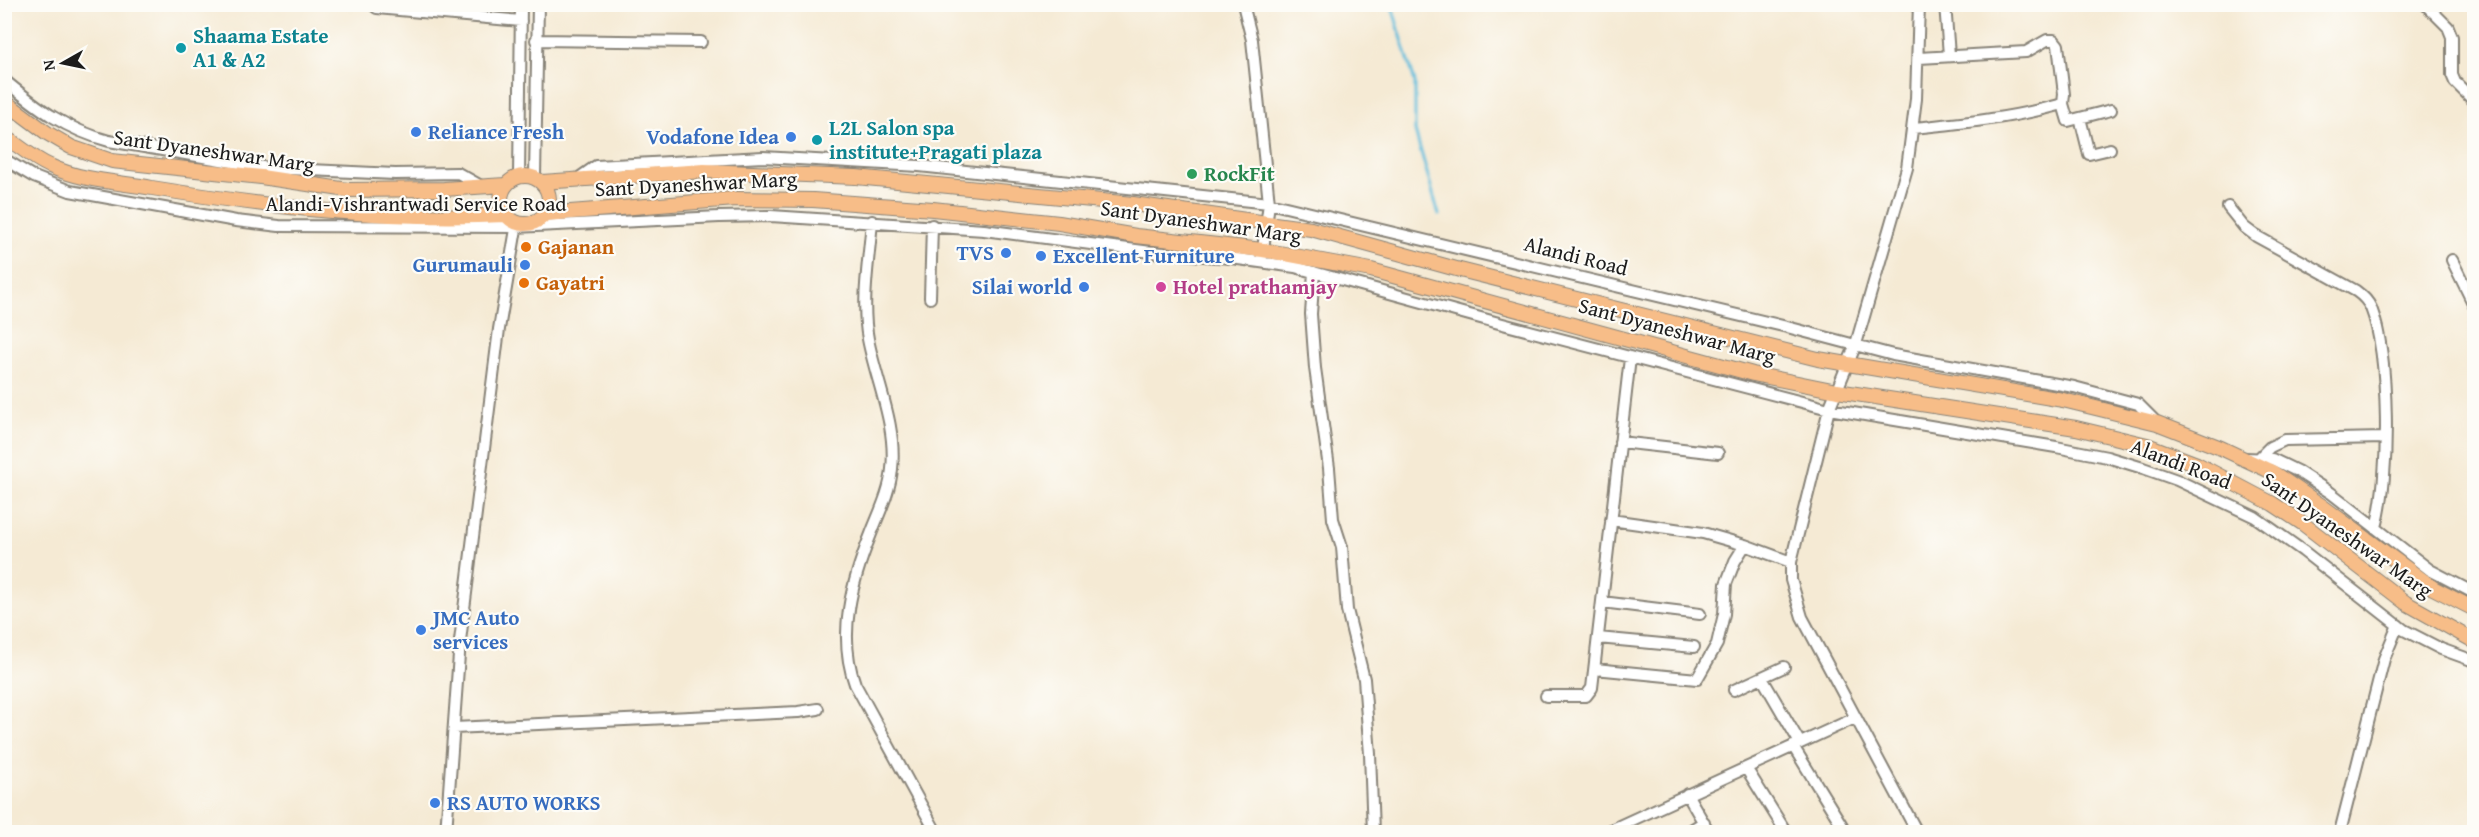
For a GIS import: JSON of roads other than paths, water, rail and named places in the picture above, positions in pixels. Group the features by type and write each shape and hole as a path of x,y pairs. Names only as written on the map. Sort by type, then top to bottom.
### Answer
{"main road":[{"name":"Sant Dyaneshwar Marg","path":"4,101 71,147 112,161 261,177 348,190 505,185"},
{"name":"Sant Dyaneshwar Marg","path":"4,136 50,166 84,177 268,205 369,214 534,223 545,214 735,199 813,200 1048,222 1262,256 1371,270 1753,374 1837,391 2107,434 2147,446 2197,464 2273,504 2406,603 2475,641"},
{"name":"Sant Dyaneshwar Marg","path":"519,176 539,180 576,180 704,171 856,177 1133,204 1311,229 1460,270 1818,359 2063,400 2157,423 2245,458 2292,485 2433,588 2475,609"},
{"path":"513,222 500,200 505,185 519,176"},
{"path":"539,180 549,197 545,214"}],"street":[{"path":"372,4 376,8 520,21"},
{"path":"519,176 521,4"},
{"path":"538,4 535,96 539,180"},
{"path":"1243,4 1252,40 1269,203 1262,221 1262,256"},
{"path":"1917,832 1802,617 1791,580 1791,562 1829,409 1856,345 1907,168 1919,58 1918,4"},
{"path":"1945,4 1949,55"},
{"path":"2425,4 2448,27 2452,37 2451,75 2455,82 2475,101"},
{"path":"536,40 701,42"},
{"path":"1919,58 2026,52 2047,40 2054,40 2058,45 2064,94 2063,104 2068,121 2111,110"},
{"name":"Alandi-Vishrantwadi Service Road","path":"4,80 65,126 109,141 268,168 395,174 458,172 483,187"},
{"path":"520,95 535,96"},
{"path":"1913,128 2006,118 2063,104"},
{"path":"2080,118 2089,154 2110,149"},
{"name":"Alandi-Vishrantwadi Service Road","path":"576,180 596,166 763,158 919,166 1269,203 1286,207"},
{"name":"Alandi-Vishrantwadi Service Road","path":"4,159 34,177 70,191 236,221 311,227 719,216 932,225 1151,252 1231,258 1262,256 1630,358"},
{"name":"Alandi Road","path":"1286,207 1893,355 1994,371 2117,397 2138,404 2157,423"},
{"path":"2228,207 2256,236 2365,297 2370,306 2381,359 2385,438 2384,492 2376,527"},
{"path":"872,221 866,324 890,427 892,468 885,499 864,550 845,629 846,648 855,684 936,832"},
{"path":"446,832 460,640 513,222"},
{"path":"930,298 932,225"},
{"path":"2452,260 2475,305"},
{"path":"1314,272 1311,314 1315,368 1326,437 1333,519 1342,547 1347,610 1364,679 1373,832"},
{"path":"1546,696 1587,696 1592,688 1630,358"},
{"name":"Alandi Road","path":"1630,358 1829,409 2107,457 2176,480 2255,517 2398,625 2441,649 2475,661"},
{"path":"2260,457 2270,447 2285,440 2385,438"},
{"path":"1620,442 1718,453"},
{"name":"Alandi Road","path":"2245,458 2272,459 2297,471 2376,527 2430,570 2475,593"},
{"path":"1611,520 1703,532 1791,562"},
{"path":"1595,669 1697,680 1717,644 1724,614 1726,584 1735,561 1745,545"},
{"path":"1602,602 1700,614"},
{"path":"2340,832 2384,658 2398,625"},
{"path":"1598,638 1694,648"},
{"path":"1734,690 1784,667"},
{"path":"1762,678 1796,745 1846,832"},
{"path":"454,728 798,712 818,709"},
{"path":"1606,832 1855,718"},
{"path":"1746,768 1786,832"},
{"path":"1688,794 1706,827 1688,832"}],"waterway":[{"path":"1388,4 1393,10 1415,82 1415,131 1439,215"}],"place":[{"name":"Shaama Estate A1 & A2","path":"181,48"},
{"name":"Reliance Fresh","path":"416,132"},
{"name":"Vodafone Idea","path":"791,137"},
{"name":"L2L Salon spa institute+Pragati plaza","path":"817,140"},
{"name":"RockFit","path":"1192,174"},
{"name":"Gajanan","path":"526,247"},
{"name":"TVS","path":"1006,253"},
{"name":"Excellent Furniture","path":"1041,256"},
{"name":"Gurumauli","path":"525,265"},
{"name":"Gayatri","path":"524,283"},
{"name":"Silai world","path":"1084,287"},
{"name":"Hotel prathamjay","path":"1161,287"},
{"name":"JMC Auto services","path":"421,630"},
{"name":"RS AUTO WORKS","path":"435,803"}]}
